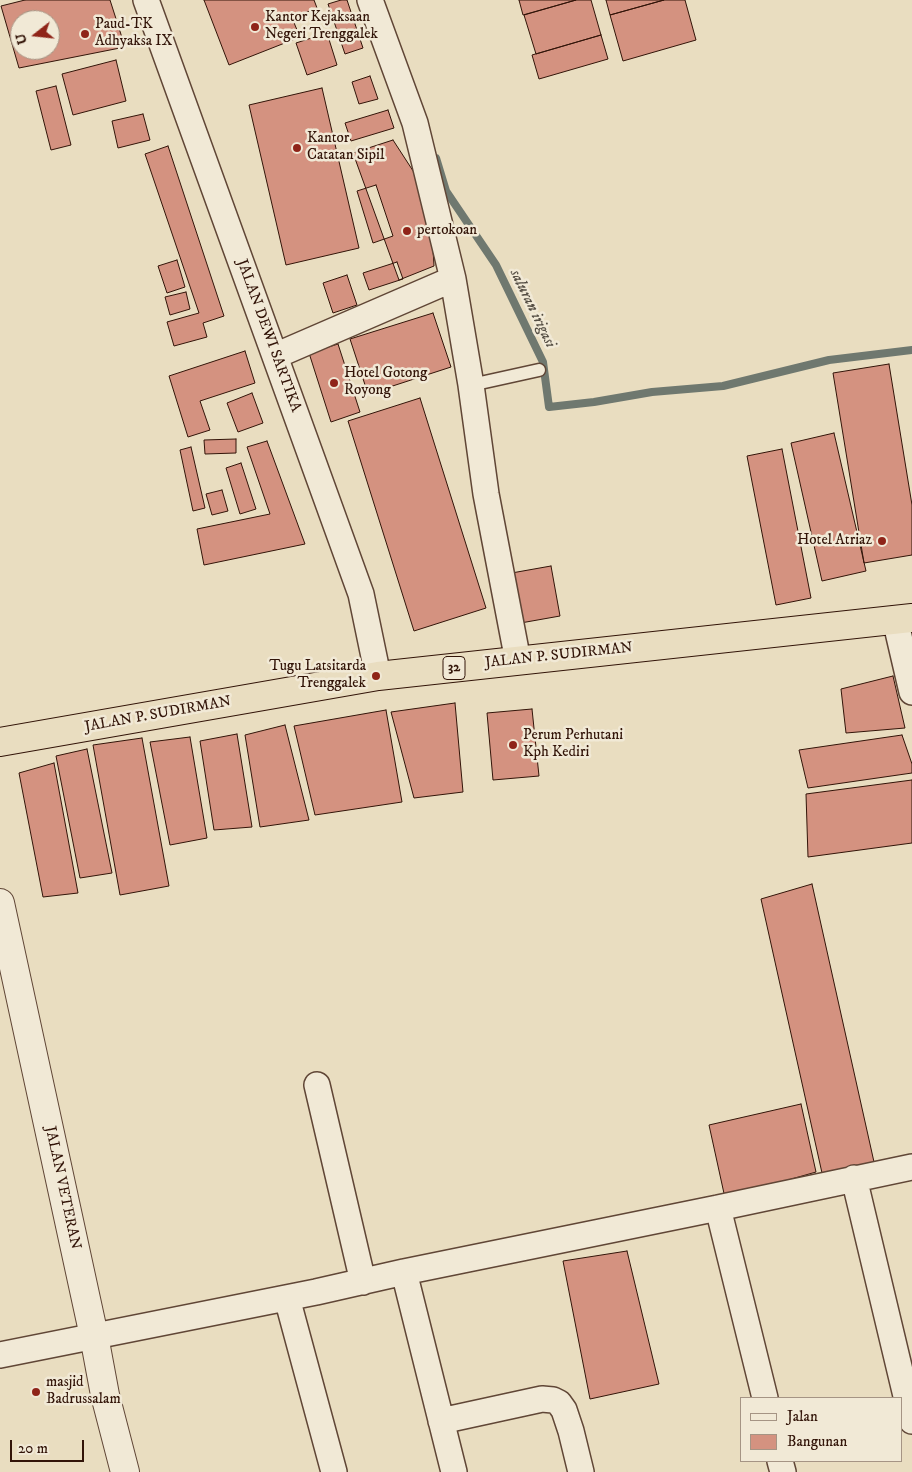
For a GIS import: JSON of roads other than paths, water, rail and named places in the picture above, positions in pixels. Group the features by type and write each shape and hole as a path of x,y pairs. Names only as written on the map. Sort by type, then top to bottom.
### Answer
{"highway":[{"name":"JALAN P. SUDIRMAN","path":"0,742 378,676 904,618"}],"street":[{"name":"JALAN DEWI SARTIKA","path":"146,0 361,594 378,676"},
{"path":"370,0 415,123 453,279 471,385 486,494 518,660"},
{"path":"275,356 453,279"},
{"path":"904,618 912,692"},
{"name":"JALAN VETERAN","path":"0,903 94,1336 105,1395 125,1472"},
{"path":"317,1085 363,1282"},
{"path":"0,1355 287,1298 912,1166"},
{"path":"854,1178 912,1421"},
{"path":"718,1208 765,1397"},
{"path":"404,1272 454,1472"},
{"path":"287,1298 334,1472"},
{"path":"441,1421 542,1398 553,1400 559,1403 564,1410 581,1472"}],"lane":[{"path":"471,385 539,370"}],"waterway":[{"name":"saluran irigasi","path":"436,158 446,191 496,265 543,362 549,407 594,402 652,392 723,386 829,360 912,350"}],"place":[{"name":"Kantor Kejaksaan Negeri Trenggalek","path":"255,27"},
{"name":"Paud-TK Adhyaksa IX","path":"85,34"},
{"name":"Kantor Catatan Sipil","path":"297,148"},
{"name":"pertokoan","path":"407,231"},
{"name":"Hotel Gotong Royong","path":"334,383"},
{"name":"Hotel Atriaz","path":"882,541"},
{"name":"Tugu Latsitarda Trenggalek","path":"376,676"},
{"name":"Perum Perhutani Kph Kediri","path":"513,745"},
{"name":"masjid Badrussalam","path":"36,1392"}]}
